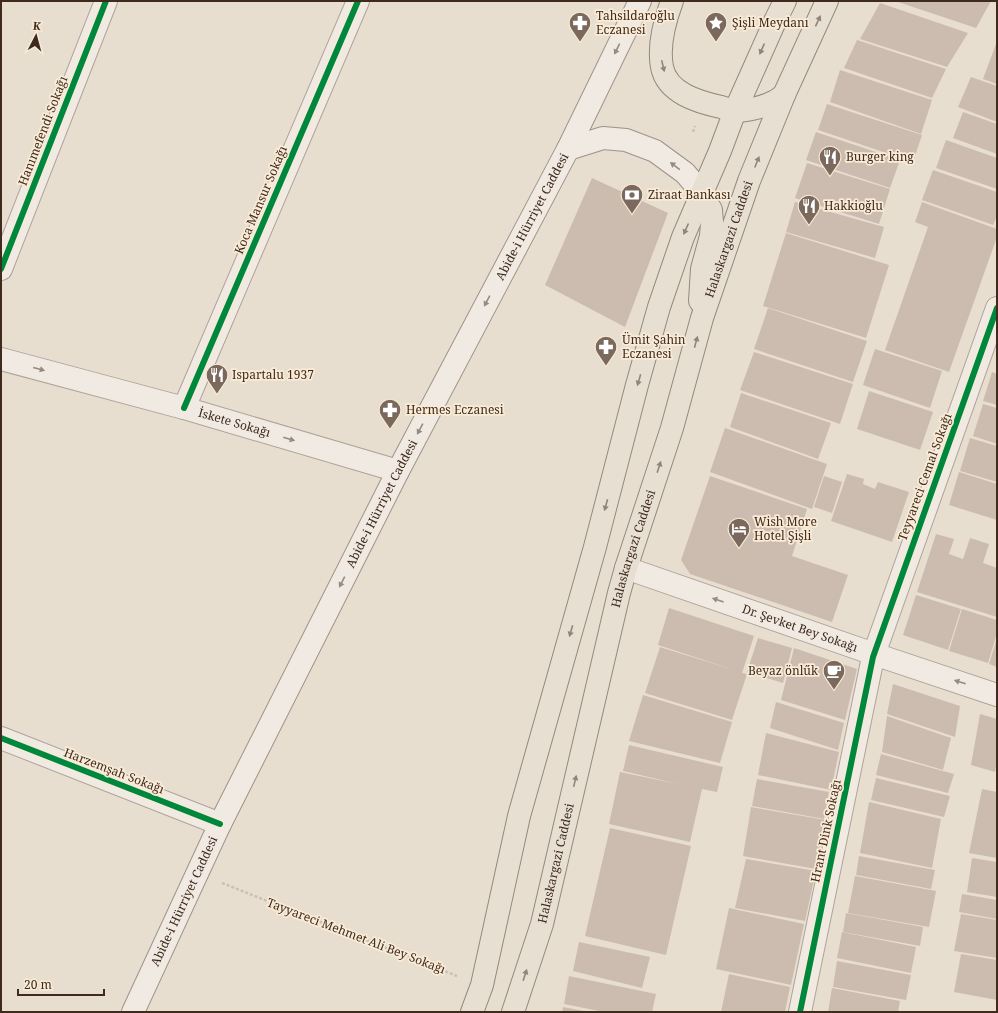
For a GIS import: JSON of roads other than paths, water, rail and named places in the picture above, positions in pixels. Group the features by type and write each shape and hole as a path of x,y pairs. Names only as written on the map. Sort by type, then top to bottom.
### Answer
{"main road":[{"path":"672,1 660,50 662,68 668,82 679,92 698,101 735,111 770,104 784,95"},
{"path":"472,1012 482,985 519,816 595,547 637,385 664,293 683,237 720,151 735,111 785,1"},
{"name":"Halaskargazi Caddesi","path":"513,1012 542,924 626,568 672,428 702,318 749,181 784,95 827,1"},
{"path":"702,193 711,210 712,222 711,236 702,269 700,297 702,318"}],"street":[{"name":"Hanımefendi Sokağı","path":"1,269 106,1"},
{"name":"Koca Mansur Sokağı","path":"184,408 358,1"},
{"name":"Abide-i Hürriyet Caddesi","path":"133,1012 220,824 398,471 568,149 640,1"},
{"path":"568,149 603,138 626,140 655,151 685,173 702,193"},
{"name":"Teyyareci Cemal Sokağı","path":"874,654 997,308"},
{"name":"İskete Sokağı","path":"1,359 184,408 398,471"},
{"name":"Dr. Şevket Bey Sokağı","path":"626,568 997,695"},
{"name":"Hrant Dink Sokağı","path":"800,1012 874,654"},
{"name":"Harzemşah Sokağı","path":"1,738 220,824"}],"place":[{"name":"Tahsildaroğlu Eczanesi","path":"580,42"},
{"name":"Şişli Meydanı","path":"716,42"},
{"name":"Burger king","path":"830,176"},
{"name":"Ziraat Bankası","path":"632,214"},
{"name":"Hakkioğlu","path":"809,226"},
{"name":"Ümit Şahin Eczanesi","path":"606,366"},
{"name":"Ispartalu 1937","path":"217,394"},
{"name":"Hermes Eczanesi","path":"390,430"},
{"name":"Wish More Hotel Şişli","path":"739,548"},
{"name":"Beyaz önlűk","path":"834,690"}]}
